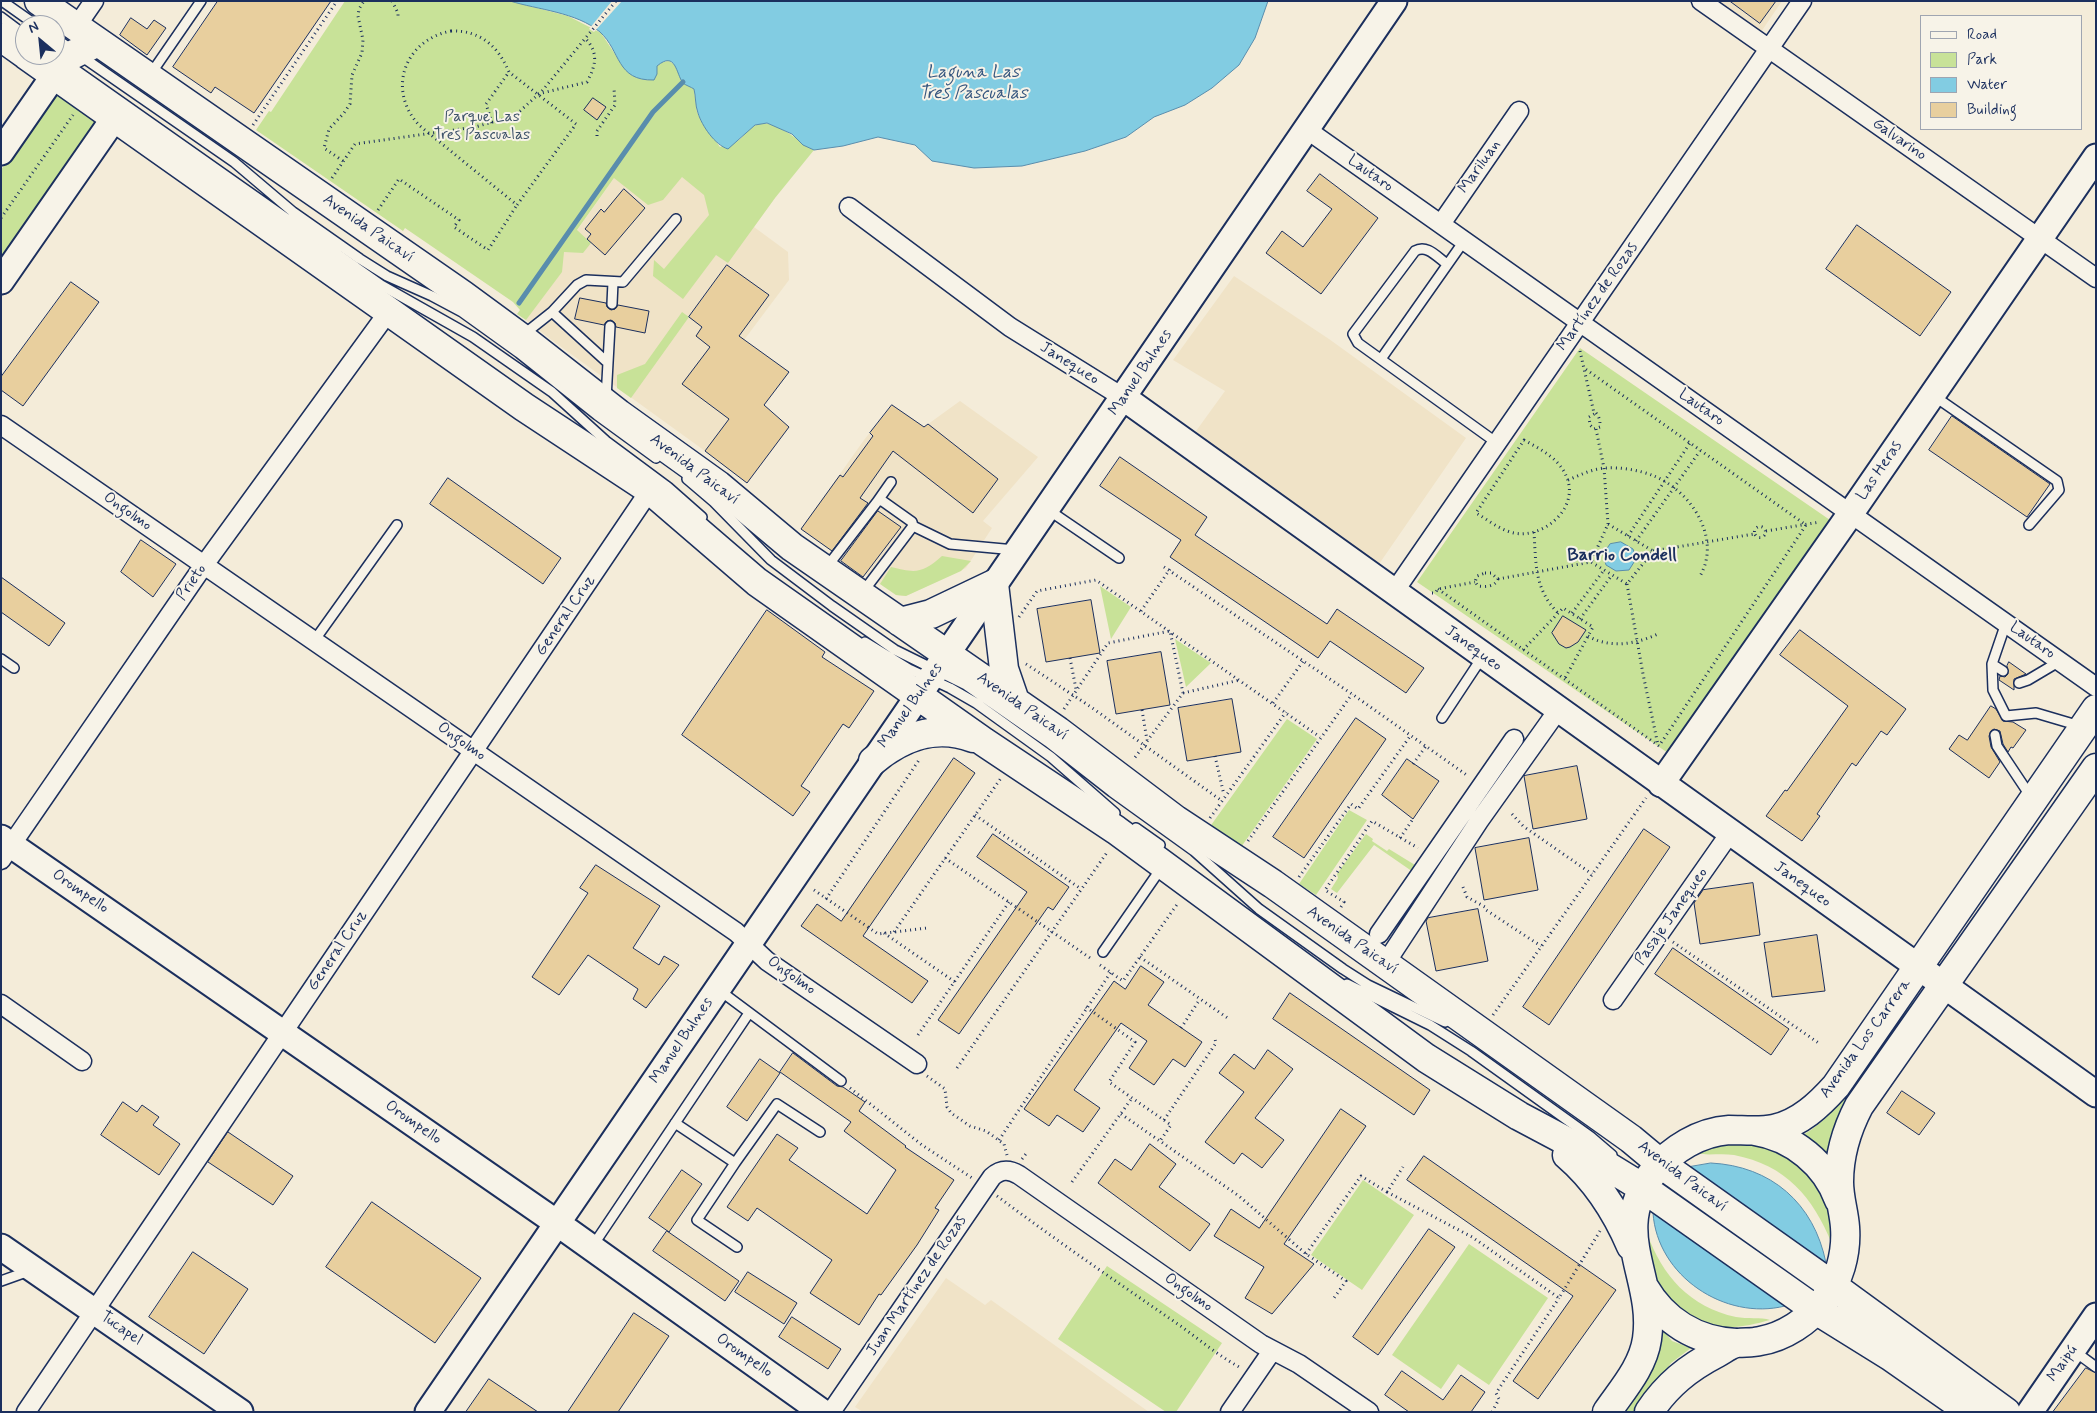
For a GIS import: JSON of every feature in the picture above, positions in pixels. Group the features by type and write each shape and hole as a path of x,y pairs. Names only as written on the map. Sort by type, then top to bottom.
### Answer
{"main road":[{"name":"Avenida Paicaví","path":"39,1 69,50 115,117 524,407 650,490 757,582 933,675 1015,701 1176,820 1273,884 1385,964 1475,1035 1631,1139 1660,1164 1833,1286 2006,1412"},
{"name":"Avenida Paicaví","path":"1,37 15,47"},
{"name":"Avenida Paicaví","path":"69,50 149,77 403,253 520,337 606,404 712,480 778,536 869,582 900,622 933,675 984,742 1095,815 1165,858 1426,1058 1519,1116 1568,1142 1643,1188 1816,1310 1890,1356 1970,1412"},
{"path":"900,622 931,614 994,584 1004,669 1015,701"},
{"name":"Avenida Los Carrera","path":"1607,1412 1640,1363 1645,1350 1648,1329 1635,1254 1633,1224 1635,1209 1643,1188 1660,1164 1677,1149 1695,1139 1726,1130 1774,1129 1800,1118 1820,1104 1836,1086 2089,718"},
{"path":"873,761 907,738 929,732 951,732 984,742"},
{"name":"Avenida Los Carrera","path":"1649,1412 1660,1396 1677,1378 1736,1343 1761,1341 1796,1326 1816,1310 1833,1286 1842,1265 1844,1252 1845,1227 1840,1204 1840,1165 1843,1146 1852,1119 1859,1106 2096,768"},
{"path":"1519,1116 1581,1167 1612,1207 1635,1254"},
{"path":"1747,1130 1778,1137 1805,1153 1826,1176 1840,1204"},
{"path":"1641,1282 1659,1309 1678,1325 1701,1337 1724,1343 1736,1343"}],"street":[{"path":"1,152 69,50 94,1"},
{"name":"Manuel Bulnes","path":"428,1412 1394,1"},
{"name":"Galvarino","path":"1702,1 2096,278"},
{"name":"Martínez de Rozas","path":"1394,592 1802,1"},
{"name":"Mariluan","path":"1441,224 1519,111"},
{"path":"1,281 115,117"},
{"name":"Lautaro","path":"1306,129 2096,687"},
{"name":"Las Heras","path":"1661,784 2096,157"},
{"name":"Janequeo","path":"849,207 1010,327 1124,398 1917,968 2096,1094"},
{"name":"Prieto","path":"5,848 204,565 389,311"},
{"name":"Ongolmo","path":"1,425 736,932 767,961 916,1064"},
{"name":"General Cruz","path":"26,1412 650,490"},
{"path":"1385,964 1479,821 1558,710"},
{"path":"1379,934 1514,739"},
{"name":"Pasaje Janequeo","path":"1613,1000 1730,834"},
{"name":"Orompello","path":"5,848 283,1032 557,1223 822,1412"},
{"path":"1,1004 82,1061"},
{"name":"Ongolmo","path":"1010,1170 1272,1351 1299,1364 1369,1412"},
{"name":"Juan Martínez de Rozas","path":"831,1412 986,1187 996,1174 1010,1170"},
{"name":"Tucapel","path":"1,1247 240,1412"},
{"name":"Maipú","path":"2030,1412 2096,1316"},
{"path":"1230,1412 1272,1351"}],"lane":[{"path":"2,1 22,15"},
{"path":"149,77 200,1"},
{"path":"1,17 15,28"},
{"path":"69,50 234,162 294,212 360,259 387,276 447,303 469,317 662,462"},
{"path":"69,50 381,285 472,337 552,392 606,441 668,487 711,525"},
{"path":"520,337 552,312 576,285 586,280 623,282 676,219"},
{"path":"1381,359 1464,241"},
{"path":"1447,264 1426,248 1420,248 1415,251 1353,334 1358,343 1497,443"},
{"path":"612,304 613,282"},
{"path":"552,312 608,363"},
{"path":"606,404 610,326"},
{"path":"1932,395 2057,481 2059,490 2028,524"},
{"path":"677,472 714,502 778,566 884,643 976,704 1052,758 1165,858 1103,952"},
{"path":"827,562 872,514 877,502 891,482"},
{"path":"877,502 881,500 912,522 913,526 950,544 1018,550"},
{"path":"1047,509 1119,558"},
{"path":"314,640 397,525"},
{"path":"869,582 881,560 901,534 913,526"},
{"path":"2006,623 1992,664 1992,690 2006,716 2036,713 2089,718"},
{"path":"856,636 879,651 933,675 966,685 982,695 1062,752 1112,792 1194,851 1253,904 1343,969 1368,985 1422,1010 1454,1028"},
{"path":"1442,718 1483,656"},
{"path":"1,658 14,668"},
{"path":"2020,683 2060,661"},
{"path":"1992,664 2003,671"},
{"path":"1995,735 1997,746 2032,799"},
{"path":"1200,880 1250,922 1276,933"},
{"path":"1337,977 1369,996 1430,1025 1471,1051 1591,1136 1626,1168 1643,1188"},
{"path":"717,989 841,1081"},
{"path":"592,1248 749,1012"},
{"path":"1475,1035 1539,1088"},
{"path":"737,1247 696,1220 777,1104 820,1132"},
{"path":"676,1122 735,1163"},
{"path":"1631,1152 1660,1164"},
{"path":"1,1281 34,1269"},
{"path":"2072,1350 2096,1367"}],"path":[{"path":"249,131 337,1"},
{"path":"343,161 324,148 329,129 350,104 352,76 362,53 363,40 358,16 359,9 364,1"},
{"path":"392,1 396,8 398,19"},
{"path":"334,175 355,144 475,127 492,123 520,110 538,94 616,1"},
{"path":"373,216 399,179 459,220 454,227 488,250 516,210 517,205 576,124 509,72 498,51 489,42 472,33 462,31 442,33 422,44 414,53 404,70 402,90 408,111 429,133 517,205"},
{"path":"538,94 587,82 594,69 596,55 585,38"},
{"path":"492,123 486,104 509,72"},
{"path":"596,136 597,131 614,105 614,88"},
{"path":"1,218 76,111"},
{"path":"1580,322 1580,348 1594,414"},
{"path":"1584,368 1806,525"},
{"path":"1592,562 1608,524 1604,468 1596,429 1592,428 1589,421 1589,417 1594,414"},
{"path":"1594,414 1600,417 1600,427 1596,429"},
{"path":"1524,440 1546,452 1557,461 1568,480 1569,490 1562,513 1539,532 1534,532 1514,533 1499,527 1476,513 1524,440"},
{"path":"1628,536 1690,443"},
{"path":"1636,541 1700,450"},
{"path":"1568,480 1604,468 1636,471 1655,476 1664,482 1688,501 1702,525 1707,542 1706,560 1700,576"},
{"path":"1608,524 1652,551 1754,534 1755,536 1762,536 1766,531 1806,525 1850,514"},
{"path":"1659,746 1806,525"},
{"path":"1754,534 1757,528 1761,526 1766,528 1766,531"},
{"path":"1534,532 1534,560 1542,590 1549,604 1558,613"},
{"path":"1475,1035 1542,946 1646,797 1661,784 1659,746 1627,584 1652,551"},
{"path":"1475,582 1478,586 1493,585 1498,579 1592,562 1627,584"},
{"path":"1164,567 1304,660 1482,786"},
{"path":"1142,612 1170,570"},
{"path":"1572,613 1604,570"},
{"path":"1475,582 1477,576 1491,573 1498,579"},
{"path":"1580,618 1612,575"},
{"path":"1018,620 1036,591 1096,580 1273,702 1320,737"},
{"path":"1427,592 1435,593 1438,589 1475,582"},
{"path":"1438,589 1659,746"},
{"path":"1522,650 1563,608 1593,627 1564,680"},
{"path":"1063,710 1108,643 1170,631"},
{"path":"1170,631 1183,693"},
{"path":"1588,636 1611,644 1637,641 1658,634"},
{"path":"1070,658 1077,690"},
{"path":"1273,702 1304,660"},
{"path":"1025,663 1222,801"},
{"path":"1128,767 1183,693 1240,680"},
{"path":"1244,848 1320,737 1352,694"},
{"path":"1142,710 1147,740"},
{"path":"1207,822 1286,712"},
{"path":"1294,884 1351,804 1358,809 1410,735"},
{"path":"1413,764 1426,746"},
{"path":"1215,756 1224,796"},
{"path":"826,899 921,758"},
{"path":"894,932 1005,772"},
{"path":"1512,814 1523,826 1592,874"},
{"path":"975,815 1081,889"},
{"path":"1400,838 1413,819"},
{"path":"1340,900 1325,890 1372,822 1418,848"},
{"path":"957,1068 1112,845"},
{"path":"945,858 1123,981 1181,898"},
{"path":"1463,888 1467,897 1542,946"},
{"path":"814,890 878,934 927,928"},
{"path":"918,1035 1009,902"},
{"path":"884,933 954,982"},
{"path":"1660,933 1820,1044"},
{"path":"1140,957 1229,1019"},
{"path":"998,1140 1110,972"},
{"path":"1181,1028 1200,999"},
{"path":"1086,1007 1135,1042 1109,1082 1171,1125 1160,1141"},
{"path":"1164,1120 1216,1043 1215,1039"},
{"path":"916,1064 925,1074 945,1089 947,1107 951,1113 970,1126 986,1131 1004,1144 1010,1170"},
{"path":"841,1081 922,1145 986,1187 1053,1238 1180,1325 1225,1359 1255,1376"},
{"path":"1072,1182 1132,1098"},
{"path":"1120,1114 1239,1196 1306,1254 1346,1281 1334,1298"},
{"path":"1387,1192 1403,1167"},
{"path":"1306,1254 1361,1176 1387,1192 1472,1237 1559,1298"},
{"path":"1492,1412 1499,1399 1496,1393 1559,1298 1612,1207"}],"shaded area":[{"path":"1719,1 1782,1 1761,32"},
{"path":"660,113 775,198 754,227 788,252 789,280 744,340 772,360 705,451 518,314"},
{"path":"1234,276 1329,339 1466,438 1377,567 1191,438 1225,391 1173,360"},
{"path":"960,401 1038,457 983,521 992,528 966,568 906,596 896,595 801,529 864,440 892,405 924,427"},
{"path":"946,1278 985,1305 991,1300 1149,1412 863,1412 855,1407"}],"green space":[{"name":"Parque Las Tres Pascualas","path":"345,1 510,1 568,16 601,33 625,69 657,66 662,62 669,61 677,66 683,82 694,89 697,112 720,147 734,143 754,126 769,124 785,131 814,150 775,198 728,263 716,255 683,299 653,276 654,260 664,269 709,215 704,195 682,177 663,200 648,205 614,178 577,230 591,243 583,253 564,252 562,272 526,320 517,314 520,310 513,302 405,228 403,231 256,130 269,111 271,112"},
{"path":"58,87 103,116 1,262 1,170"},
{"path":"682,312 689,317 631,398 617,388 617,375 645,364"},
{"path":"1580,348 1830,520 1668,753 1417,582"},
{"path":"942,556 971,561 961,571 906,596 896,595 880,584 891,567 912,571 923,569"},
{"path":"1100,586 1131,607 1111,639"},
{"path":"1175,639 1211,663 1186,687"},
{"path":"1287,719 1317,739 1239,850 1209,828"},
{"path":"1349,810 1367,820 1316,895 1299,884"},
{"path":"1366,834 1373,839 1372,841 1387,851 1389,849 1415,865 1426,848 1431,851 1416,874 1374,845 1337,893 1331,889 1338,878 1337,874"},
{"path":"1915,1000 1905,1021 1841,1116 1831,1134 1826,1157 1796,1139 1826,1118 1904,1010"},
{"path":"1737,1141 1768,1146 1795,1161 1807,1172 1824,1199 1829,1213 1832,1244 1816,1212 1806,1198 1783,1175 1752,1160 1734,1155 1696,1153 1714,1145"},
{"path":"1363,1180 1414,1215 1362,1290 1311,1255"},
{"path":"1647,1233 1653,1249 1670,1276 1692,1297 1705,1306 1736,1317 1770,1320 1742,1326 1713,1326 1702,1323 1682,1312 1665,1295 1651,1271"},
{"path":"1469,1244 1548,1298 1489,1385 1458,1364 1441,1389 1392,1355"},
{"path":"1107,1266 1222,1343 1176,1412 1166,1412 1058,1339"},
{"path":"1661,1328 1672,1341 1691,1348 1671,1363 1635,1412 1623,1412"}],"water":[{"name":"Laguna Las Tres Pascualas","path":"510,1 1268,1 1255,38 1239,65 1212,88 1185,105 1154,117 1126,137 1085,151 1022,166 974,168 932,161 915,145 878,137 843,146 814,150 803,145 792,134 767,123 755,125 728,149 718,144 706,129 697,110 694,89 683,83 672,62 663,62 657,66 657,74 654,80 632,76 621,64 607,40 590,25 557,12"},
{"path":"1621,542 1633,549 1636,559 1629,570 1616,571 1606,565 1603,554 1610,544"},
{"path":"1711,1163 1753,1171 1771,1180 1786,1192 1800,1206 1811,1222 1820,1242 1826,1263 1689,1167"},
{"path":"1653,1213 1785,1306 1762,1309 1740,1307 1718,1300 1698,1289 1681,1274 1667,1256 1657,1236"}],"pier":[{"path":"612,1 622,1 594,32 589,29"}],"building":[{"path":"218,1 331,1 254,113 215,87 211,93 173,67"},
{"path":"1730,1 1776,1 1760,23"},
{"path":"131,18 147,29 154,20 166,28 147,55 120,35"},
{"path":"593,98 606,107 597,120 584,110"},
{"path":"1320,174 1378,218 1321,294 1266,253 1282,231 1303,247 1332,209 1307,191"},
{"path":"624,189 645,208 605,255 587,239 591,234 585,229 601,209 604,212"},
{"path":"1857,225 1951,292 1920,336 1826,269"},
{"path":"727,265 769,295 739,336 789,372 764,405 789,427 747,483 705,451 729,419 682,384 710,347 696,336 702,327 689,317"},
{"path":"71,282 99,302 23,406 1,390 1,377"},
{"path":"580,298 606,303 607,307 611,310 615,309 618,305 649,311 645,333 616,327 615,323 611,320 607,321 604,325 575,319"},
{"path":"892,405 924,427 928,424 998,479 973,513 893,451 860,498 868,503 832,551 801,529 840,475 843,477 873,436 870,433"},
{"path":"1952,416 2050,484 2027,517 1929,450"},
{"path":"1120,457 1207,517 1195,535 1327,624 1337,609 1424,668 1406,693 1330,641 1318,658 1170,557 1181,540 1100,486"},
{"path":"448,478 561,558 543,584 430,504"},
{"path":"878,511 901,527 863,577 841,561"},
{"path":"141,540 176,564 153,597 121,572"},
{"path":"1,577 65,623 49,646 1,612"},
{"path":"1091,600 1100,653 1046,662 1037,609"},
{"path":"767,610 825,652 822,657 874,691 849,728 843,724 801,786 810,792 793,816 682,735"},
{"path":"1563,616 1586,630 1578,642 1566,648 1559,644 1552,633"},
{"path":"1800,630 1906,709 1887,735 1881,731 1856,766 1852,763 1817,814 1820,816 1802,841 1766,816 1785,790 1787,791 1848,706 1780,655"},
{"path":"1161,652 1170,705 1116,714 1107,661"},
{"path":"2009,662 2026,674 2014,679 2014,690 1999,680 2000,676 2005,677 2008,674 2007,666"},
{"path":"1232,699 1241,752 1187,761 1178,708"},
{"path":"1991,706 1996,709 2003,721 2013,722 2026,730 2008,752 2003,744 2000,731 1994,729 1991,731 1989,736 1991,747 2000,762 1989,778 1949,749 1959,735 1967,740"},
{"path":"1356,718 1386,739 1304,858 1273,837"},
{"path":"954,758 975,773 863,936 928,981 912,1003 801,926 817,904 841,921"},
{"path":"1407,759 1439,781 1413,819 1382,795"},
{"path":"1577,766 1587,819 1533,829 1524,776"},
{"path":"1644,829 1670,847 1549,1025 1523,1007"},
{"path":"993,834 1069,887 1053,910 1048,907 959,1034 938,1020 1027,892 977,857"},
{"path":"1529,838 1538,890 1484,900 1475,848"},
{"path":"596,865 660,906 633,948 659,965 664,956 679,965 646,1008 633,999 638,989 588,955 559,995 532,977 588,893 580,888"},
{"path":"1753,883 1760,935 1700,944 1694,903 1703,890"},
{"path":"1478,909 1488,961 1436,971 1426,921 1428,918"},
{"path":"1817,935 1825,991 1772,997 1764,943"},
{"path":"1673,948 1789,1029 1771,1055 1655,974"},
{"path":"1141,966 1164,982 1148,1005 1202,1042 1185,1067 1173,1059 1154,1085 1129,1068 1147,1041 1121,1023 1074,1090 1100,1108 1083,1132 1057,1115 1049,1126 1024,1109 1114,981 1125,989"},
{"path":"1290,993 1430,1090 1414,1115 1273,1019"},
{"path":"1268,1050 1293,1069 1255,1118 1284,1140 1262,1168 1242,1153 1234,1164 1205,1142 1244,1092 1219,1073 1234,1054 1254,1069"},
{"path":"793,1053 837,1086 843,1087 865,1102 859,1111 905,1147 954,1180 935,1208 939,1210 917,1245 881,1295 879,1294 859,1325 810,1293 832,1260 757,1208 748,1221 727,1207 777,1134 798,1148 789,1160 867,1214 896,1170 844,1131 851,1122 780,1072"},
{"path":"760,1059 780,1073 747,1121 727,1107"},
{"path":"1902,1091 1935,1113 1919,1135 1887,1113"},
{"path":"123,1102 137,1112 142,1105 159,1117 153,1125 180,1144 159,1175 101,1135"},
{"path":"1341,1109 1366,1126 1284,1244 1314,1264 1272,1314 1245,1298 1264,1267 1214,1236 1231,1209 1259,1228"},
{"path":"228,1132 293,1176 273,1205 208,1162"},
{"path":"1150,1144 1176,1164 1159,1187 1210,1224 1190,1251 1098,1183 1115,1159 1131,1170"},
{"path":"1424,1156 1616,1290 1538,1399 1513,1381 1573,1296 1407,1180"},
{"path":"682,1170 702,1184 669,1232 649,1218"},
{"path":"372,1202 481,1278 435,1343 326,1267"},
{"path":"1429,1229 1455,1247 1378,1355 1353,1337"},
{"path":"667,1231 739,1281 725,1301 653,1251"},
{"path":"193,1252 248,1289 204,1354 149,1317"},
{"path":"748,1272 797,1303 784,1324 735,1292"},
{"path":"634,1313 669,1336 618,1412 568,1412"},
{"path":"792,1317 841,1349 828,1369 779,1337"},
{"path":"2086,1368 2096,1373 2096,1412 2053,1412"},
{"path":"1402,1371 1443,1400 1461,1375 1485,1392 1471,1412 1409,1412 1385,1395"},
{"path":"489,1379 538,1412 466,1412"}],"waterway":[{"path":"519,303 653,112 683,82"}],"district":[{"name":"Barrio Condell","path":"1622,556"}]}
